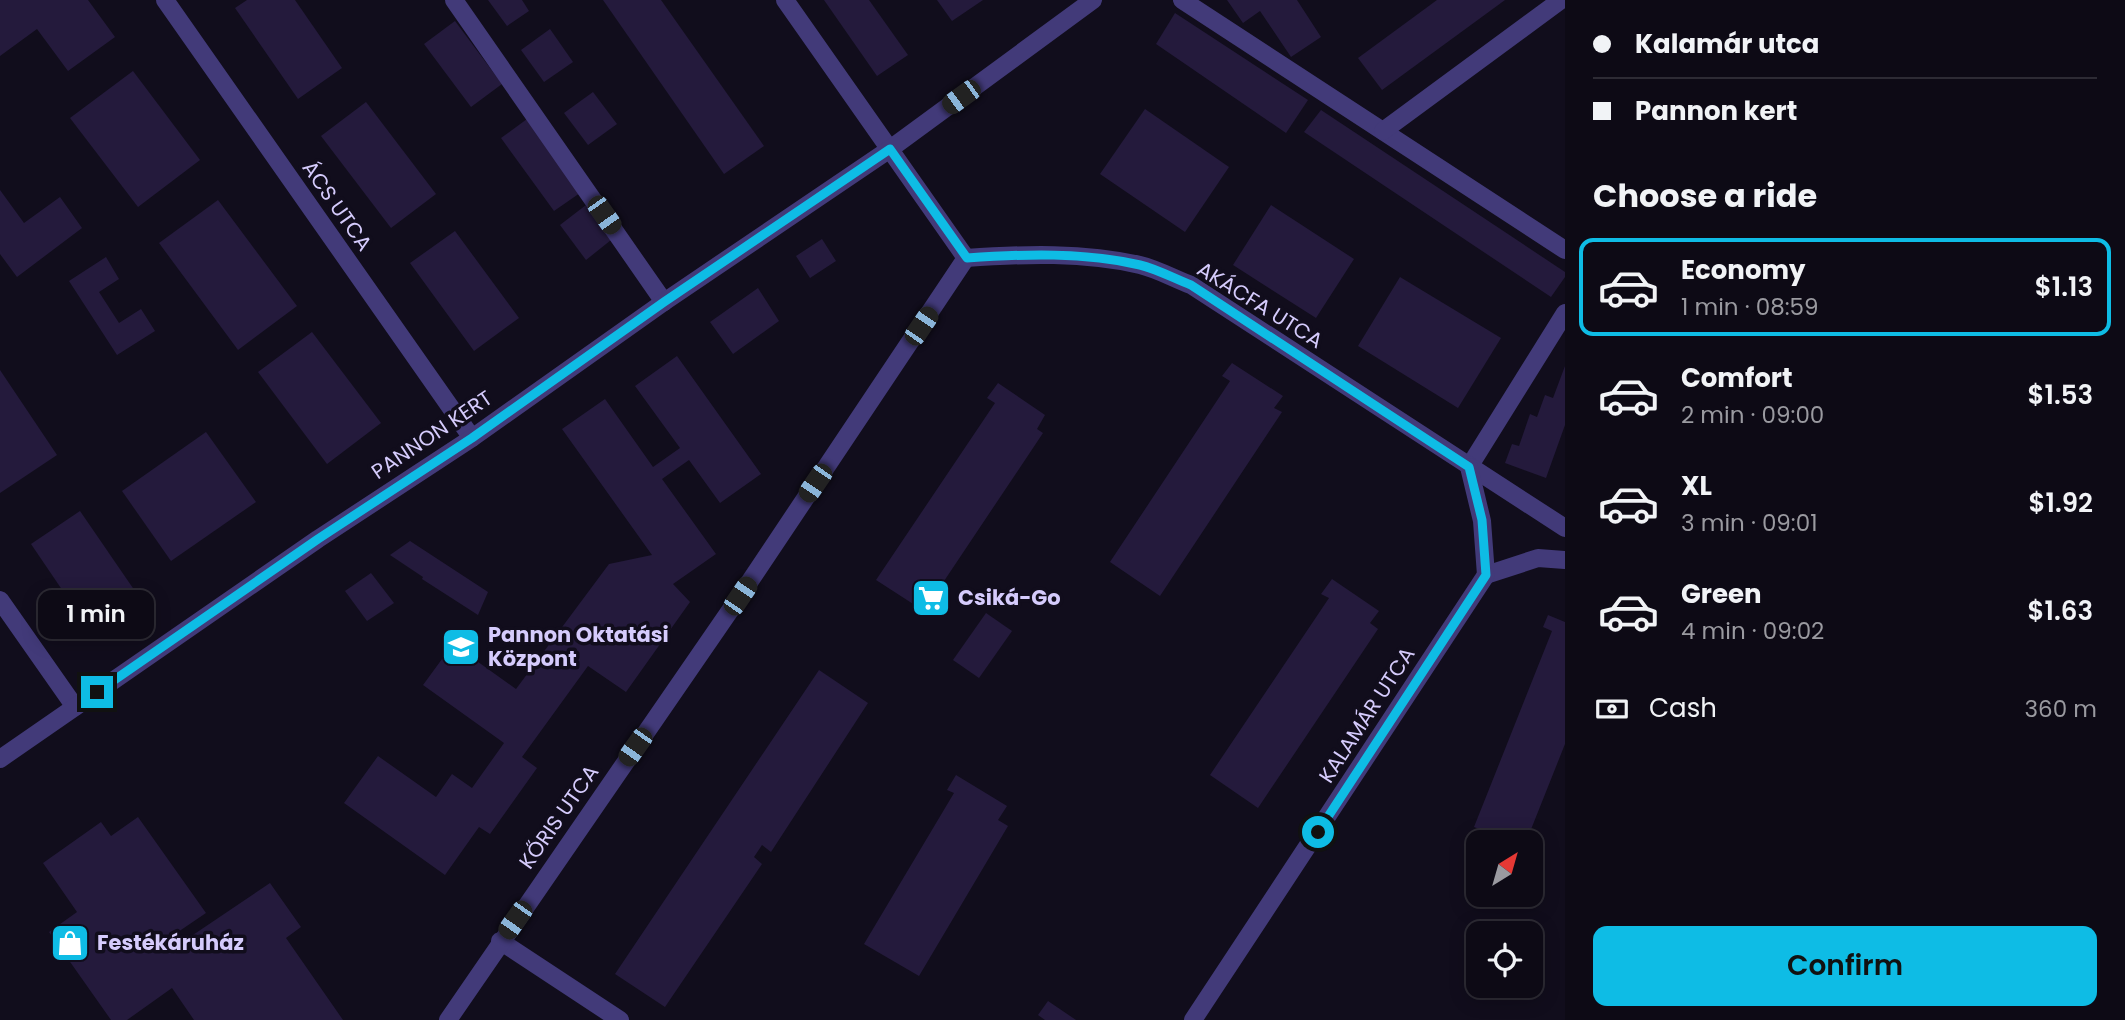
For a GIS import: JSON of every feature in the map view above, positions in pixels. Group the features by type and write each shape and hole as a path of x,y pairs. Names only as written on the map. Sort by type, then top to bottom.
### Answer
{"street":[{"name":"ÁCS UTCA","path":"164,0 472,438"},
{"path":"454,0 664,302"},
{"path":"785,0 967,258"},
{"name":"PANNON KERT","path":"0,759 890,149 1093,0"},
{"path":"1182,0 1565,250"},
{"path":"1383,131 1561,0"},
{"name":"AKÁCFA UTCA","path":"967,258 1034,254 1088,258 1142,265 1191,285 1565,528"},
{"name":"KŐRIS UTCA","path":"447,1020 740,596 967,258"},
{"path":"1565,313 1469,467 1482,520 1486,575 1538,558 1565,560"},
{"name":"KALAMÁR UTCA","path":"1193,1020 1486,575"},
{"path":"0,600 75,707"},
{"path":"500,941 620,1020"}],"building":[{"path":"0,0 88,0 115,37 68,71 37,29 0,56"},
{"path":"247,0 295,0 342,68 298,99 235,8"},
{"path":"488,0 522,0 529,11 507,26"},
{"path":"603,0 661,0 764,146 724,174"},
{"path":"824,0 869,0 908,55 877,76"},
{"path":"937,0 983,0 952,21"},
{"path":"1227,0 1297,0 1321,37 1291,57 1260,11 1243,23"},
{"path":"1437,0 1505,0 1382,90 1358,58"},
{"path":"1175,13 1308,100 1286,133 1156,44"},
{"path":"455,21 502,84 471,107 424,44"},
{"path":"550,29 573,62 544,82 521,50"},
{"path":"133,71 200,160 138,207 70,118"},
{"path":"593,92 617,124 588,145 564,113"},
{"path":"366,102 436,194 391,228 321,136"},
{"path":"1145,109 1229,167 1185,232 1100,174"},
{"path":"1321,110 1565,272 1565,277 1551,297 1304,132"},
{"path":"527,119 580,193 554,211 501,138"},
{"path":"0,190 24,223 60,197 82,228 17,277 0,254"},
{"path":"218,200 297,306 238,350 159,243"},
{"path":"586,205 611,240 586,260 560,225"},
{"path":"1271,205 1354,259 1316,318 1233,265"},
{"path":"455,231 519,318 474,351 410,263"},
{"path":"822,239 836,261 810,278 796,256"},
{"path":"106,257 119,279 99,292 119,323 141,309 155,331 117,355 69,281"},
{"path":"1400,277 1501,338 1458,408 1358,346"},
{"path":"758,288 779,321 733,354 710,322"},
{"path":"312,332 381,423 327,464 258,372"},
{"path":"677,356 761,474 720,503 689,460 662,479 716,554 673,584 690,602 626,692 588,666 522,757 537,768 490,834 479,827 445,875 344,803 378,756 436,797 452,774 472,788 504,743 423,685 453,644 516,689 609,564 652,555 562,429 605,399 653,467 680,448 635,386"},
{"path":"1232,363 1283,396 1274,408 1282,412 1160,596 1110,562 1230,381 1222,376"},
{"path":"1565,366 1565,425 1546,478 1505,463 1512,444 1519,446 1530,414 1537,417 1545,395 1553,398"},
{"path":"0,370 57,455 0,493"},
{"path":"998,383 1045,415 1037,429 1043,433 924,611 876,580 995,403 987,398"},
{"path":"206,432 256,502 171,561 122,491"},
{"path":"80,511 137,594 88,628 31,544"},
{"path":"410,541 488,592 478,615 390,555"},
{"path":"371,573 394,603 367,621 345,591"},
{"path":"1332,579 1379,611 1370,623 1378,629 1258,808 1210,775 1329,598 1321,594"},
{"path":"986,613 1012,631 979,678 953,660"},
{"path":"1548,615 1565,622 1565,744 1531,830 1482,830 1474,827 1552,631 1543,627"},
{"path":"819,670 868,703 771,852 762,845 754,857 762,864 665,1007 615,974"},
{"path":"956,775 1007,806 998,820 1008,826 919,976 864,944 954,793 947,790"},
{"path":"138,817 206,913 178,932 184,941 270,883 301,927 286,938 343,1020 194,1020 172,988 127,1020 111,1020 49,932 77,912 43,863 101,822 111,836"},
{"path":"1048,1001 1076,1020 1045,1020 1038,1015"}],"place":[{"name":"Csiká-Go","path":"931,598"},
{"name":"Pannon Oktatási Központ","path":"461,647"},
{"name":"Festékáruház","path":"70,943"}],"route":[{"path":"97,692 318,539 472,438 664,302 890,149 967,258 1034,254 1088,258 1142,265 1191,285 1469,467 1482,520 1486,575 1318,832"}]}
